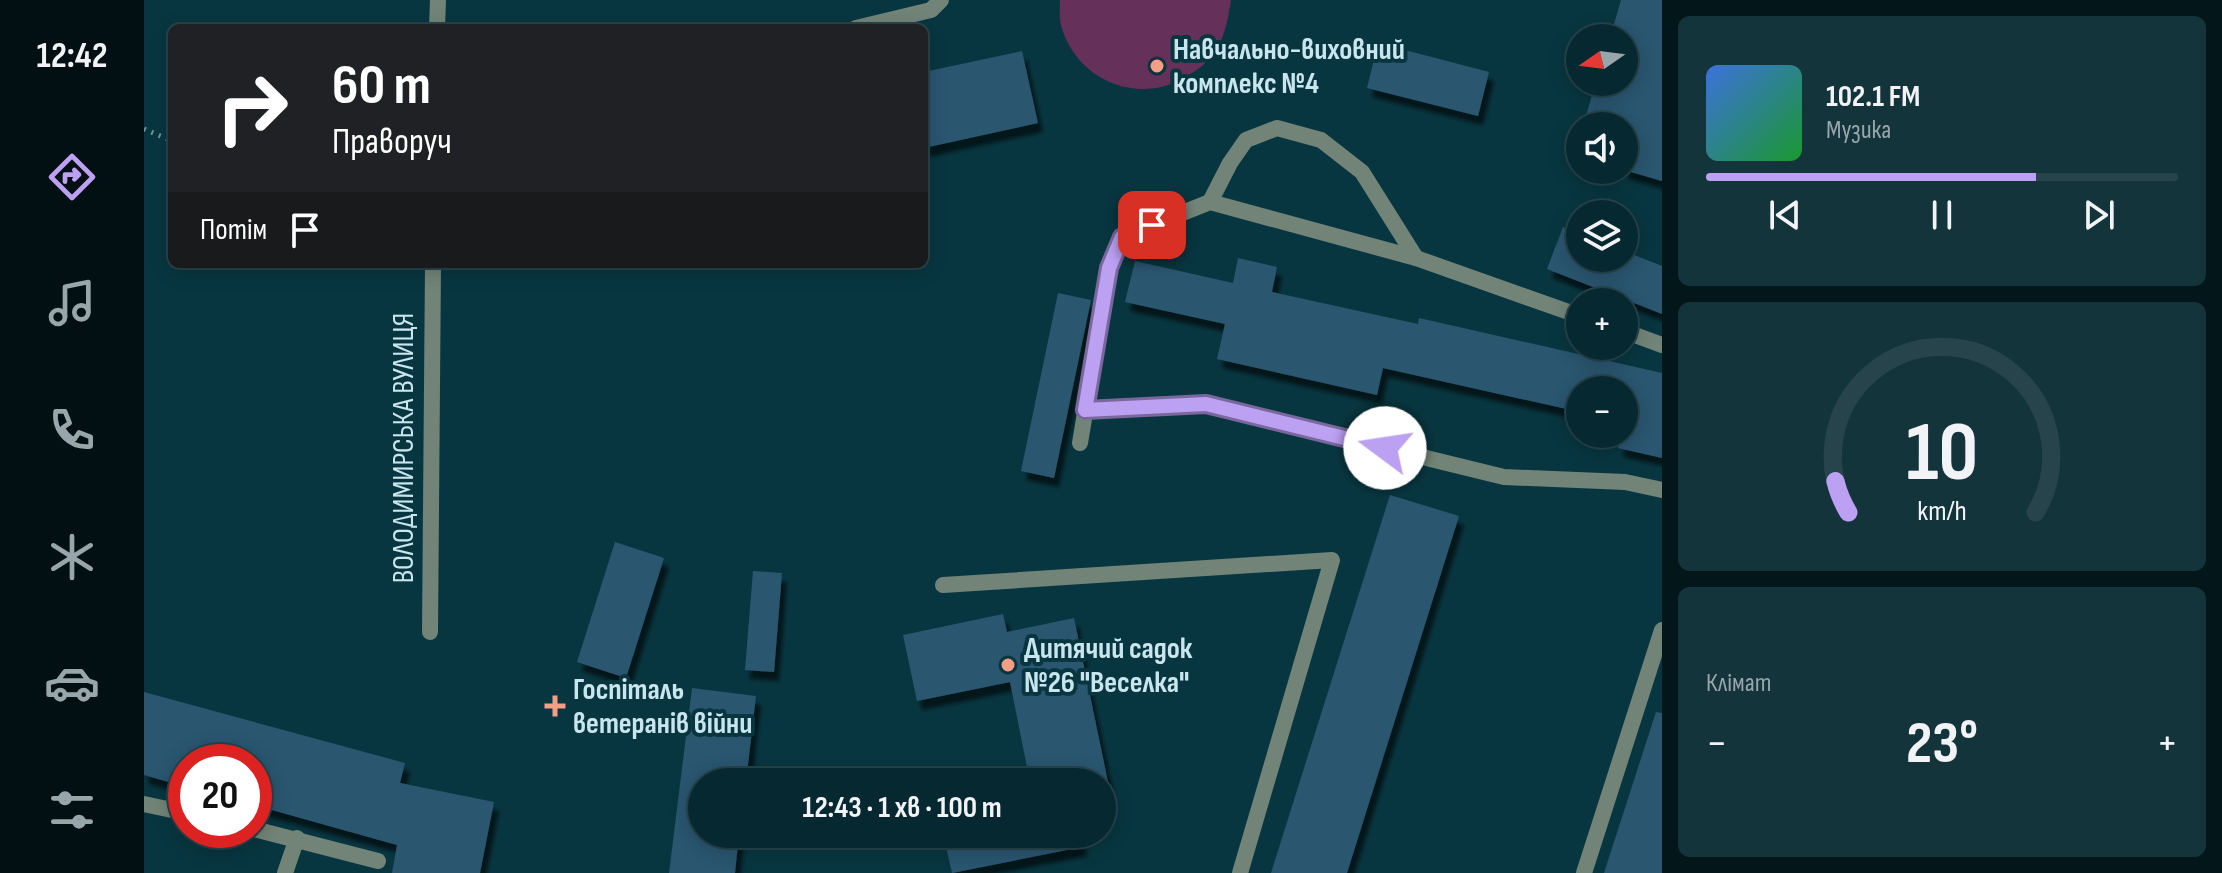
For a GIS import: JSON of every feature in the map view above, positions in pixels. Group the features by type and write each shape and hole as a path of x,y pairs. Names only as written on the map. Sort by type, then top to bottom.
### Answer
{"street":[{"path":"437,24 438,0"},
{"path":"873,24 931,10 941,0"},
{"path":"1210,202 1246,140 1277,128 1321,140 1362,172 1416,258"},
{"path":"1080,443 1109,268 1122,237 1210,202 1416,258 1566,311"},
{"name":"ВОЛОДИМИРСЬКА ВУЛИЦЯ","path":"430,632 433,268"},
{"path":"1638,336 1662,345"},
{"path":"1085,410 1206,404 1504,477 1625,482 1662,490"},
{"path":"943,585 1332,560 1240,873"},
{"path":"1584,873 1662,630"},
{"path":"144,804 168,809"},
{"path":"272,833 378,861"},
{"path":"285,873 297,838"}],"path":[{"path":"144,129 168,139"}],"shaded area":[{"path":"1060,0 1231,0 1223,36 1207,62 1182,79 1145,89 1109,82 1079,59 1068,44 1061,25"}],"building":[{"path":"1621,0 1662,0 1662,181 1638,174 1638,112 1587,112 1592,96 1638,96 1638,24 1614,24"},
{"path":"1378,43 1489,72 1478,116 1367,88"},
{"path":"1022,51 1038,123 928,147 928,71"},
{"path":"1563,227 1566,228 1566,272 1638,272 1638,257 1662,266 1662,314 1638,305 1638,288 1596,288 1547,269"},
{"path":"1238,258 1277,267 1272,292 1418,324 1419,318 1566,351 1566,360 1605,360 1662,373 1662,458 1618,448 1638,448 1638,376 1566,376 1566,409 1383,368 1377,395 1217,359 1225,324 1125,302 1135,261 1233,283"},
{"path":"1058,293 1091,300 1054,478 1021,471"},
{"path":"1390,495 1459,516 1347,873 1271,873"},
{"path":"615,542 664,558 626,678 577,662"},
{"path":"753,571 782,573 774,672 745,670"},
{"path":"1003,614 1007,632 1074,618 1105,768 1027,768 1010,682 917,701 903,635"},
{"path":"692,688 756,696 748,768 688,768 688,848 738,848 735,873 669,873"},
{"path":"144,692 405,763 400,783 494,802 480,873 392,873 397,845 272,810 272,744 168,744 168,782 144,775"},
{"path":"1656,712 1662,713 1662,873 1604,873"},
{"path":"946,848 1077,848 952,873"}],"place":[{"name":"Навчально-виховний комплекс №4","path":"1157,66"},
{"name":"Дитячий садок №26 \"Веселка\"","path":"1008,665"},
{"name":"Госпіталь ветеранів війни","path":"555,706"}],"route":[{"path":"1152,225 1122,237 1109,268 1085,410 1206,404 1385,448"}]}
